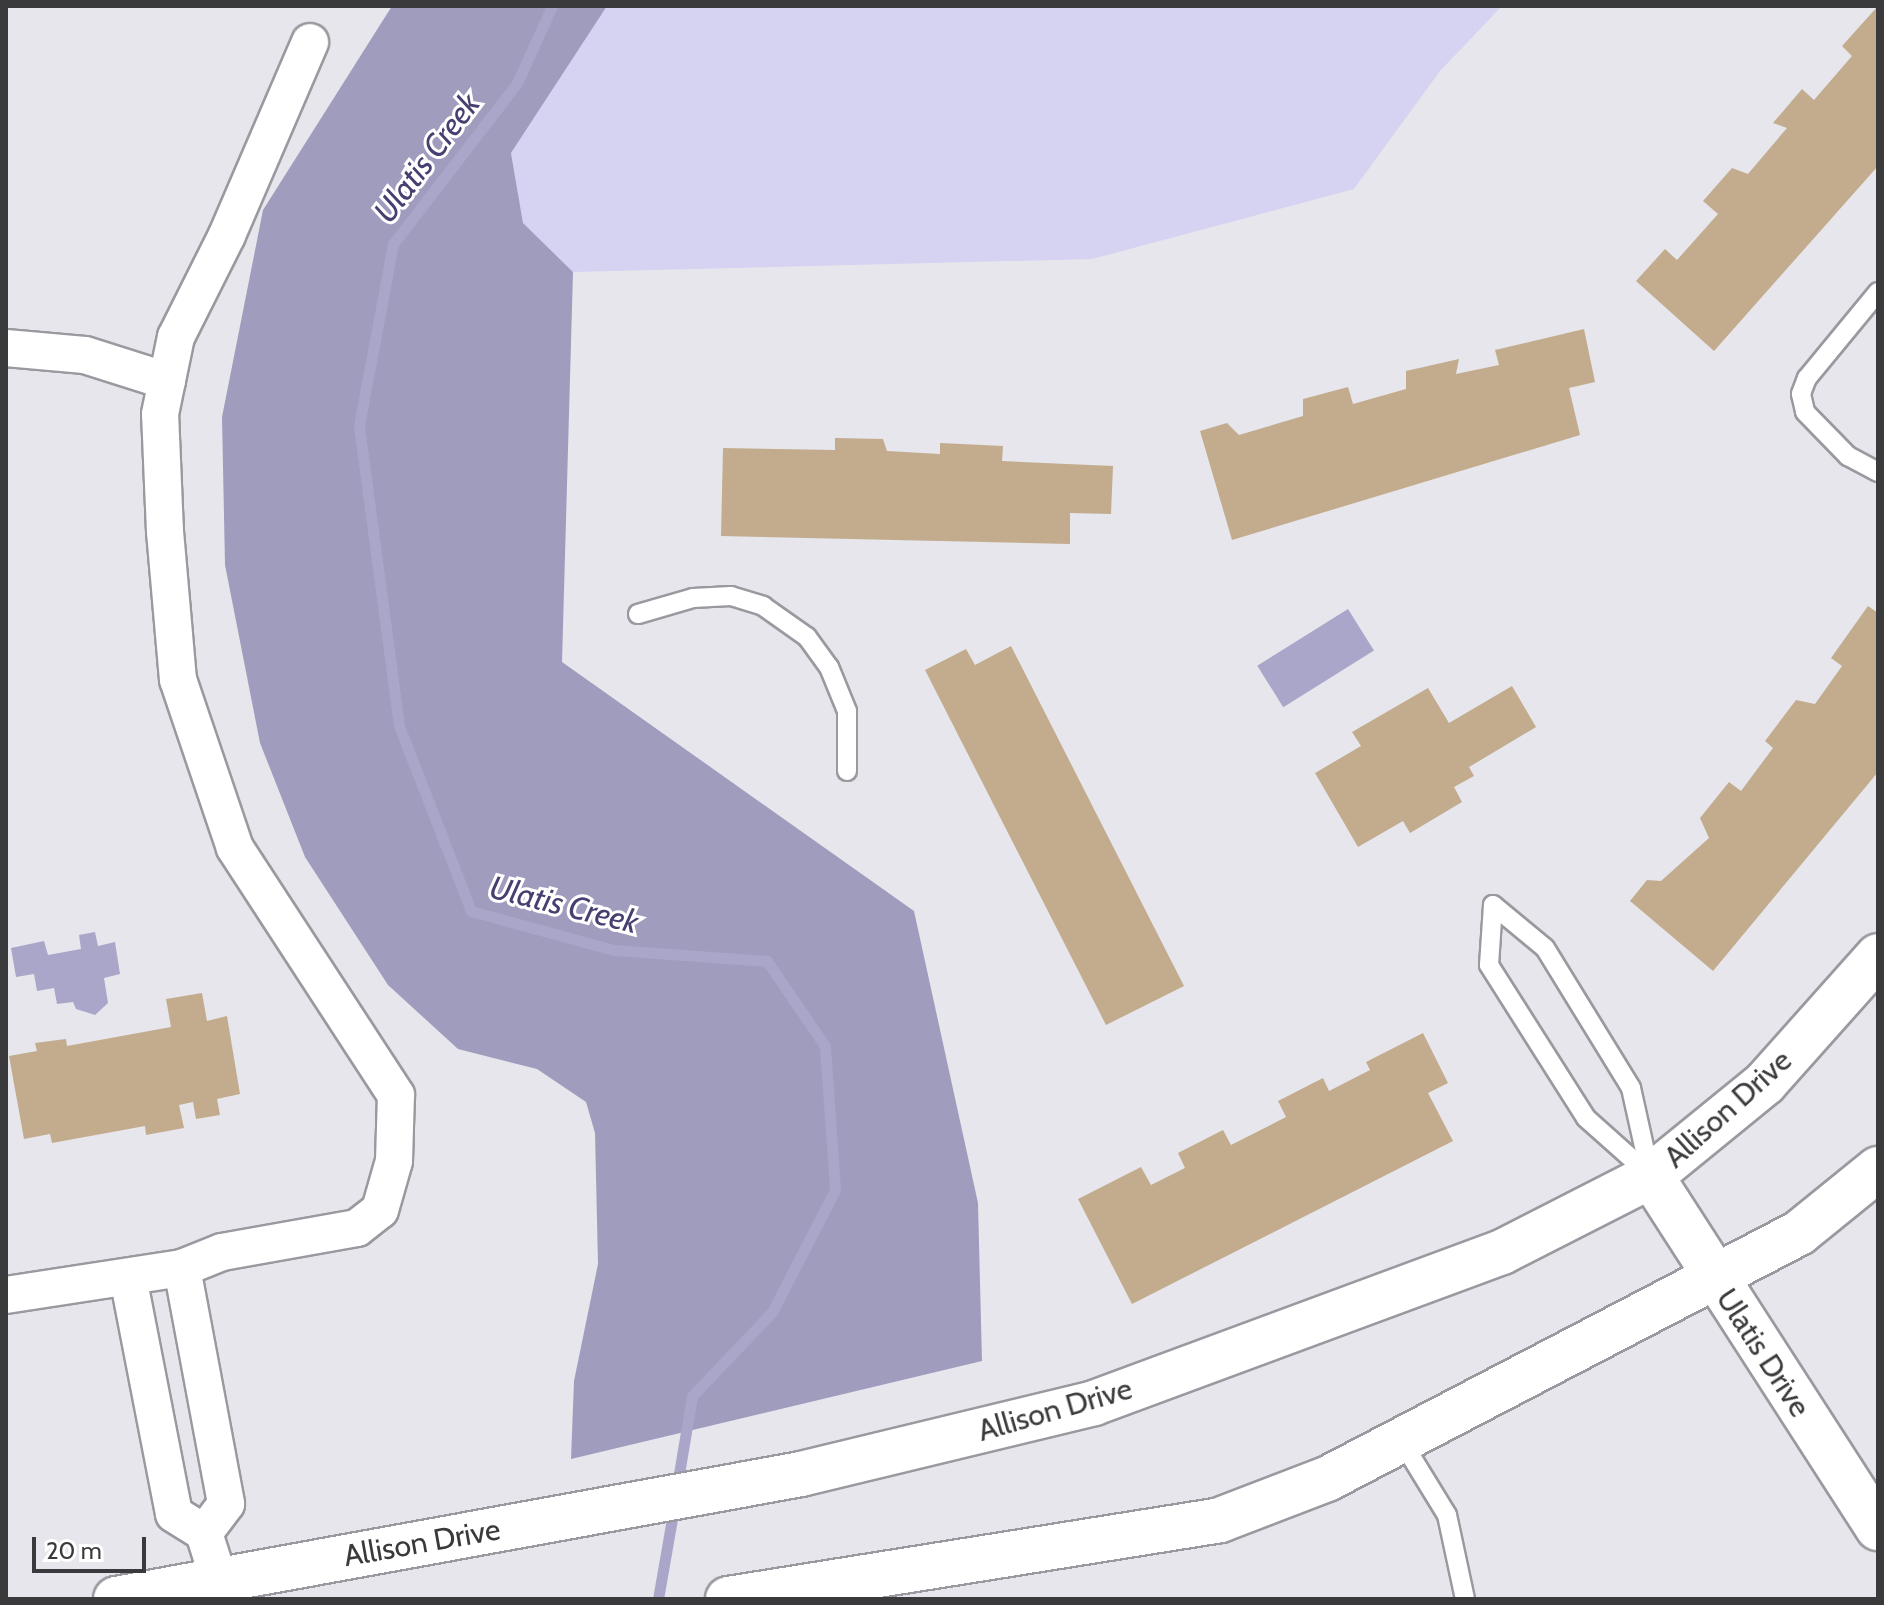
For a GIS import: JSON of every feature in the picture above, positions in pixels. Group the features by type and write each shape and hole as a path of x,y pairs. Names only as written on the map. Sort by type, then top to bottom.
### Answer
{"main road":[{"name":"Allison Drive","path":"116,1599 221,1590 801,1474 1094,1403 1502,1252 1651,1176 1765,1083 1878,956"},
{"path":"747,1596 1220,1520 1327,1479 1713,1279 1799,1233 1878,1169"},
{"name":"Ulatis Drive","path":"1651,1176 1713,1279 1871,1505"}],"street":[{"path":"6,1295 182,1268 222,1252 357,1228 380,1210 394,1161 396,1095 235,848 178,680 160,414 176,337 227,235 310,42"},
{"path":"6,348 85,355 167,381"},
{"path":"182,1268 226,1504 204,1533"},
{"path":"128,1277 174,1514 204,1533 221,1590"}],"lane":[{"path":"1878,292 1807,378 1801,394 1805,412 1848,456 1878,472"},
{"path":"638,614 693,598 731,596 763,606 807,637 829,667 847,711 847,771"},
{"path":"1493,905 1545,948 1631,1088 1651,1176 1586,1118 1489,965 1493,905"},
{"path":"1401,1440 1447,1515 1465,1599"}],"shaded area":[{"path":"392,6 607,6 511,153 523,223 573,272 562,662 914,911 978,1203 982,1361 571,1459 574,1381 598,1264 595,1133 586,1102 537,1069 458,1049 388,985 305,857 260,743 225,565 222,417 263,210"},
{"path":"607,6 1502,6 1440,71 1354,189 1092,259 573,272 523,223 511,153"},
{"path":"1348,609 1374,651 1283,707 1257,666"},
{"path":"95,932 98,946 115,942 120,974 104,978 108,1003 95,1015 76,1009 73,1002 57,1004 54,988 37,991 34,974 16,977 11,948 44,941 48,955 81,949 79,935"}],"building":[{"path":"1878,6 1878,166 1714,351 1636,281 1665,249 1677,260 1718,214 1703,201 1732,168 1748,174 1787,128 1773,123 1802,89 1814,100 1852,56 1842,46"},
{"path":"1584,329 1595,382 1569,388 1580,435 1232,540 1200,431 1227,423 1239,435 1303,416 1303,399 1348,387 1353,404 1406,389 1406,371 1459,359 1456,374 1499,365 1495,350"},
{"path":"835,438 883,439 887,451 940,454 940,443 1003,446 1002,461 1113,466 1111,514 1070,513 1070,544 721,536 723,448 835,450"},
{"path":"1868,606 1878,613 1878,772 1713,971 1630,901 1647,880 1661,881 1709,838 1700,818 1729,782 1741,791 1773,748 1765,741 1796,700 1815,704 1842,666 1831,658"},
{"path":"1011,646 1184,986 1106,1025 925,670 966,649 975,665"},
{"path":"1512,686 1536,727 1469,767 1474,776 1454,787 1462,802 1410,833 1403,821 1358,847 1315,773 1361,746 1352,732 1428,688 1449,723"},
{"path":"202,993 207,1021 227,1016 240,1094 217,1099 220,1115 196,1119 193,1102 179,1105 184,1128 146,1135 145,1126 52,1143 50,1134 24,1139 9,1056 37,1051 35,1043 66,1039 67,1046 171,1027 166,999"},
{"path":"1423,1033 1448,1083 1428,1093 1453,1141 1132,1304 1078,1199 1141,1167 1151,1185 1185,1168 1178,1153 1223,1130 1231,1145 1286,1117 1278,1101 1323,1078 1329,1091 1370,1070 1366,1062"}],"waterway":[{"name":"Ulatis Creek","path":"552,6 517,83 393,244 359,426 399,726 471,911 614,950 767,961 825,1046 835,1190 772,1312 692,1396 677,1486"},
{"name":"Ulatis Creek","path":"658,1599 674,1507"}]}
